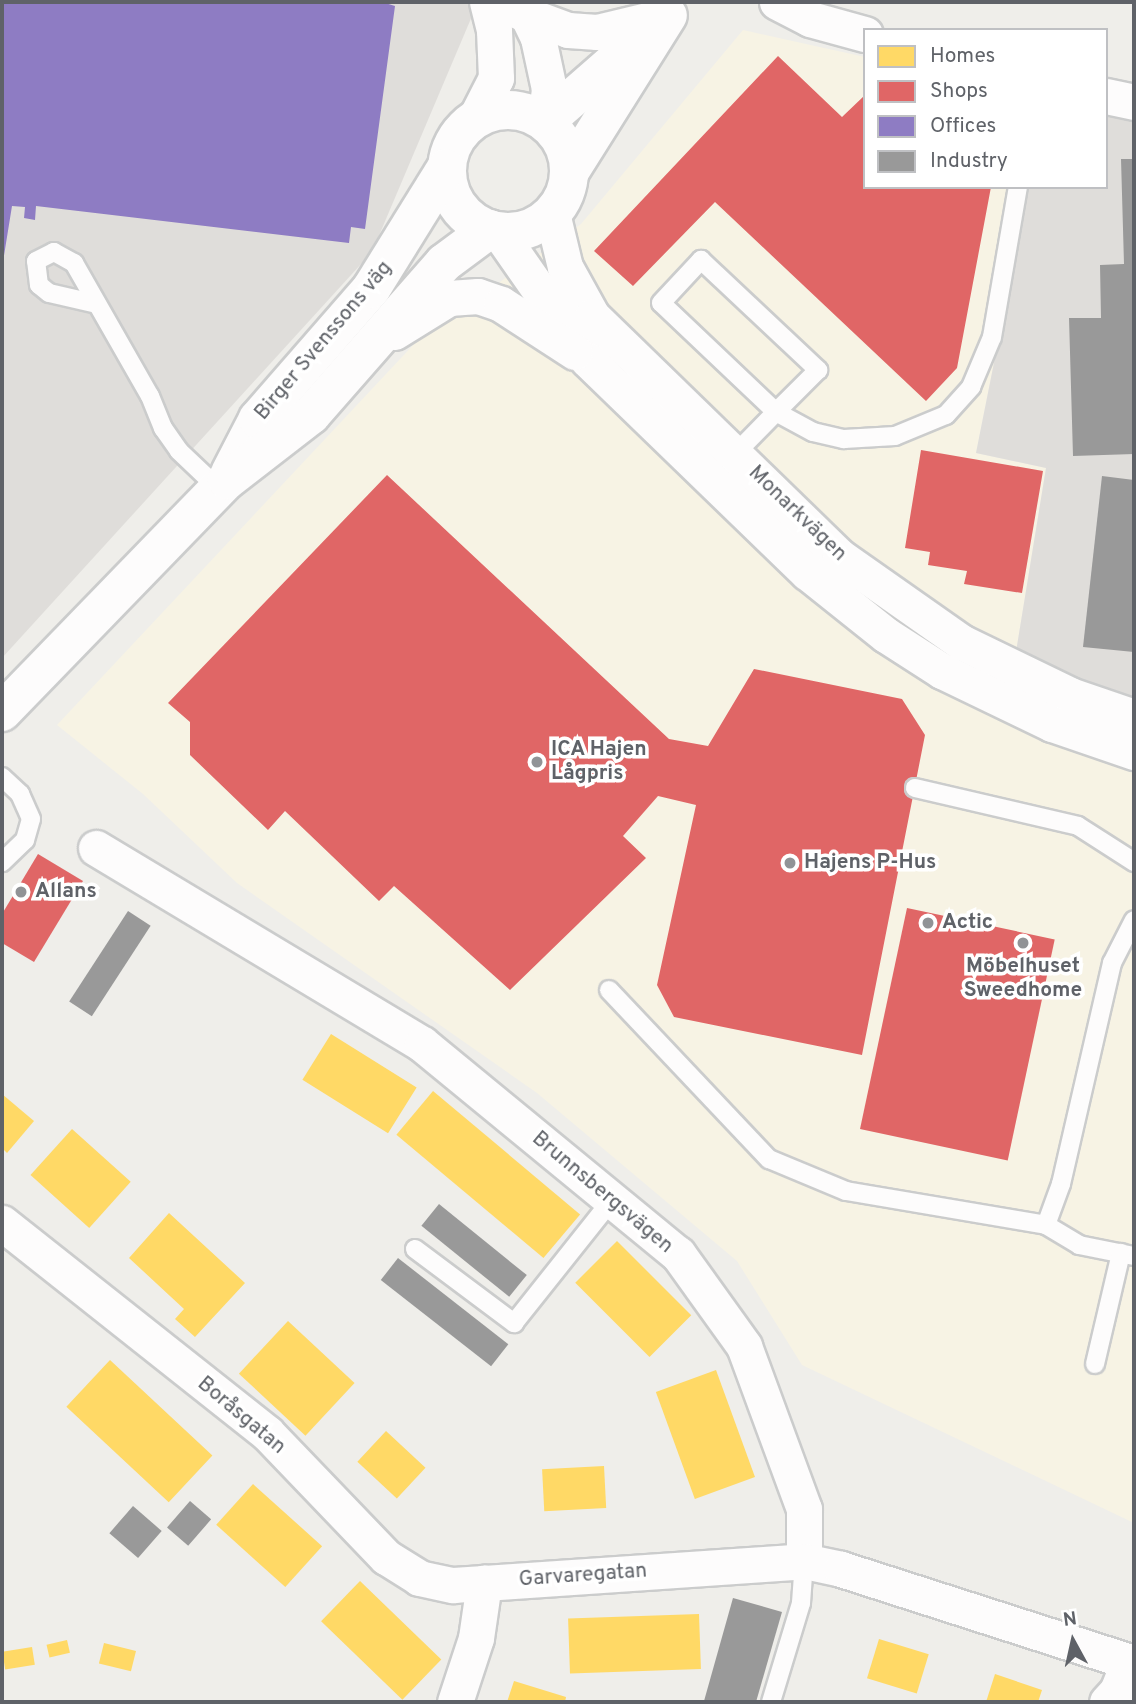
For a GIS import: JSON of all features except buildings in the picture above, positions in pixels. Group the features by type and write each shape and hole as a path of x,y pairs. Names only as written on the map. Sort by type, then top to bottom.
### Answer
{"street":[{"path":"475,119 496,78 494,30 487,2"},
{"path":"777,2 810,19 863,33"},
{"path":"513,8 545,61 548,89 545,122"},
{"path":"513,8 568,30 597,32 674,8"},
{"path":"545,122 674,8"},
{"path":"569,173 674,8"},
{"path":"1108,96 1134,102"},
{"path":"475,119 518,110 545,122 563,144 569,173 567,188 552,213"},
{"name":"Birger Svenssons väg","path":"223,485 258,419 371,289 446,168 455,140 475,119"},
{"path":"446,168 458,206 494,230"},
{"name":"Birger Svenssons väg","path":"2,712 223,485 311,415 444,263 494,230 528,229 552,213"},
{"name":"Monarkvägen","path":"552,213 565,267 592,316 723,467 807,572 897,642 991,697 1052,724 1134,752"},
{"name":"Monarkvägen","path":"494,230 588,360"},
{"name":"Monarkvägen","path":"371,348 429,308 449,298 478,296 501,304 588,360 912,611 1014,669 1134,717"},
{"name":"Brunnsbergsvägen","path":"96,848 422,1044 678,1254 744,1346 804,1509 804,1561"},
{"name":"Boråsgatan","path":"2,1223 267,1433 386,1558 419,1578 453,1585 484,1583"},
{"path":"804,1561 842,1569 1132,1659 1117,1691 1107,1702"},
{"name":"Garvaregatan","path":"484,1583 804,1561"},
{"path":"455,1702 476,1638 484,1583"}],"lane":[{"path":"723,467 776,412 818,370 701,260 661,303 776,412 813,432 844,439 895,436 946,415 971,387 992,337 1017,189"},
{"path":"97,304 163,428 179,451 223,485"},
{"path":"2,777 20,793 31,819 25,840 2,862"},
{"path":"915,788 1078,826 1134,862"},
{"path":"1046,1225 1064,1172 1112,963 1134,920"},
{"path":"609,989 769,1159 846,1191 1046,1225 1079,1245 1128,1255 1095,1364"},
{"path":"415,1249 514,1323 612,1200"},
{"path":"771,1702 801,1603 804,1561"}],"shaded area":[{"path":"2,2 478,2 372,252 2,658"},
{"path":"743,30 863,57 863,189 1029,189 976,453 1046,468 1016,652 1134,708 1134,1523 802,1365 737,1261 537,1093 237,883 143,794 57,725 416,342 581,224"},
{"path":"1108,114 1134,120 1134,708 1016,652 1046,468 976,453 1029,189 1108,189"}],"place":[{"name":"ICA Hajen Lågpris","path":"537,762"},
{"name":"Hajens P-Hus","path":"790,863"},
{"name":"Allans","path":"21,892"},
{"name":"Actic","path":"928,923"},
{"name":"Möbelhuset Sweedhome","path":"1023,943"}]}
